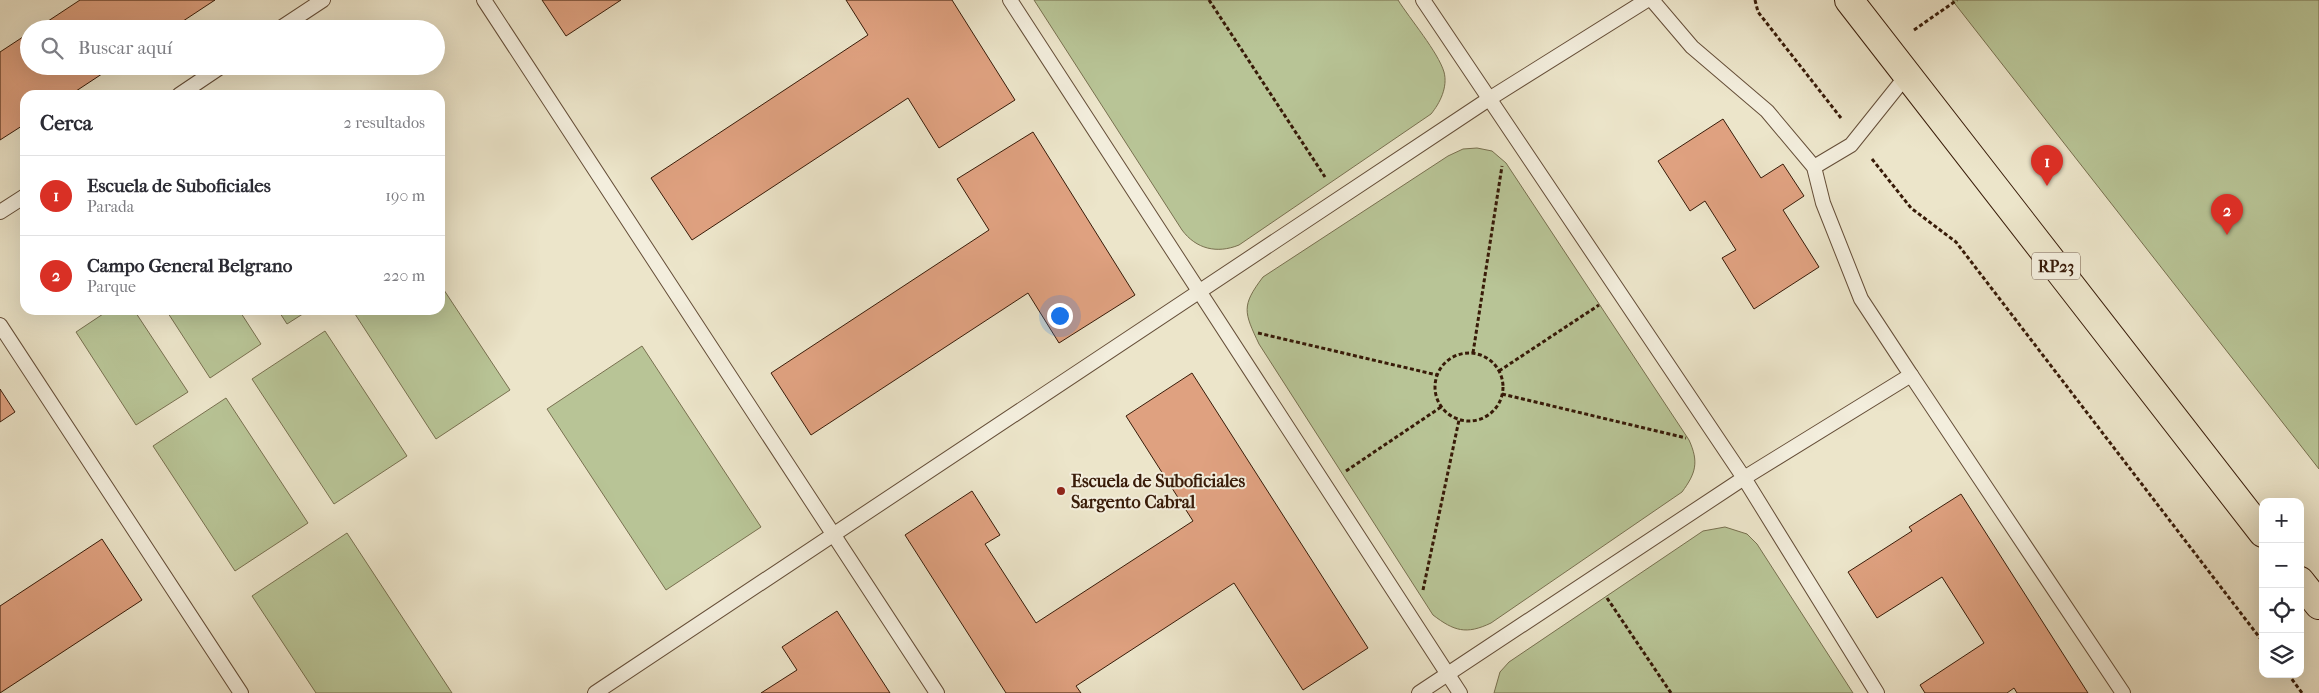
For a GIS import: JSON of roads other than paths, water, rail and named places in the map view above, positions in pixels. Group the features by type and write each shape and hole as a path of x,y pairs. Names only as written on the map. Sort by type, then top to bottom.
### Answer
{"main road":[{"name":"RP23","path":"1849,0 2259,528"},
{"path":"2304,586 2319,605"}],"lane":[{"path":"293,20 323,0"},
{"path":"484,0 938,693"},
{"path":"1010,0 1460,693"},
{"path":"1423,0 1744,478 1876,693"},
{"path":"594,693 1489,99 1647,0"},
{"path":"1652,0 1692,47 1767,111 1814,167 1823,203 1861,299 2123,693"},
{"path":"186,90 209,75"},
{"path":"1814,167 1851,145 1907,75"},
{"path":"0,212 20,199"},
{"path":"0,325 241,693"},
{"path":"1419,693 1744,478 1911,375"}],"place":[{"name":"Escuela de Suboficiales","path":"2047,186"},
{"name":"Campo General Belgrano","path":"2227,235"},
{"name":"Escuela de Suboficiales Sargento Cabral","path":"1061,491"}]}
